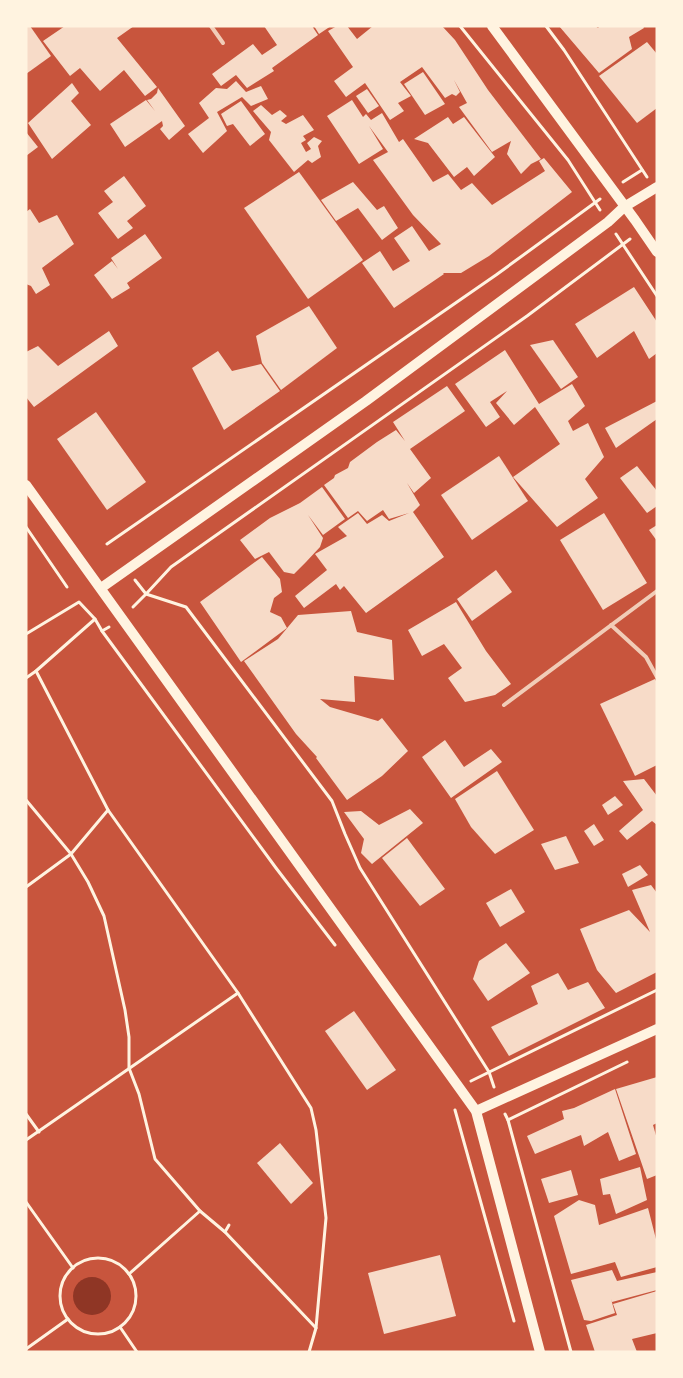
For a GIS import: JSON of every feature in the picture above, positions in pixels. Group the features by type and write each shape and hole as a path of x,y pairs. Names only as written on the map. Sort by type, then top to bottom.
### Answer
{"main road":[{"path":"492,26 657,252"},
{"path":"101,588 366,401 608,222 624,207 657,187"},
{"path":"26,485 476,1111 540,1352"},
{"path":"476,1111 657,1029"}],"lane":[{"path":"211,26 223,43"},
{"path":"504,705 657,591"},
{"path":"611,625 646,657 657,677"}],"path":[{"path":"460,26 568,160 657,296"},
{"path":"107,544 496,275 642,170 564,50 546,26"},
{"path":"571,1352 508,1120 498,1102 489,1072 360,868 344,834 332,801 186,607 146,594 171,567 527,316 643,231"},
{"path":"26,527 67,587"},
{"path":"26,634 78,602 95,619 26,678"},
{"path":"102,630 276,868 340,952"},
{"path":"36,671 108,810 238,993 311,1108 316,1130 326,1218 316,1328 309,1352"},
{"path":"26,800 71,854 88,882 104,916 125,1010 129,1037 129,1068 139,1094 155,1159 200,1211 225,1232 316,1328"},
{"path":"26,887 71,854 108,810"},
{"path":"459,1087 657,990"},
{"path":"26,1140 238,993"},
{"path":"508,1120 630,1060"},
{"path":"455,1110 515,1326"},
{"path":"26,1114 38,1132"},
{"path":"27,1204 73,1268"},
{"path":"129,1274 200,1211"},
{"path":"225,1232 229,1225"},
{"path":"107,1259 123,1267 129,1274 135,1288 135,1302 130,1316 120,1327 111,1331 92,1333 83,1331 68,1319 61,1305 60,1297 63,1281 73,1268 89,1260 107,1259"},
{"path":"26,1349 68,1319"},
{"path":"120,1327 137,1352"}],"shaded area":[{"path":"92,1277 106,1282 111,1296 106,1310 92,1315 78,1310 73,1296 78,1282"}],"building":[{"path":"26,26 30,26 51,56 26,74"},
{"path":"65,26 134,26 117,38 157,87 145,96 124,70 100,91 80,68 70,76 43,41"},
{"path":"264,26 312,26 318,35 272,68 274,71 247,88 236,75 221,86 212,74 253,44 262,55 277,45"},
{"path":"314,26 331,26 319,34"},
{"path":"337,26 347,26 357,39 373,26 442,26 455,40 488,90 541,159 531,164 521,174 507,154 511,141 492,152 459,107 467,103 454,80 460,92 456,96 452,94 445,98 422,67 400,82 411,96 398,103 404,111 390,120 365,83 346,97 334,81 353,67 328,31"},
{"path":"559,26 595,26 598,28 600,26 643,26 644,28 629,37 632,49 599,73"},
{"path":"647,42 657,54 657,108 637,123 599,76"},
{"path":"423,72 445,104 425,115 404,84"},
{"path":"236,81 246,92 261,86 268,99 251,106 242,97 217,112 227,131 203,153 188,134 209,118 199,103 216,88 227,89"},
{"path":"72,83 79,93 71,101 91,125 52,159 28,123"},
{"path":"158,88 185,126 169,140 160,129 163,126 162,121 125,147 110,124 146,100 155,111 147,100 157,93"},
{"path":"367,89 379,106 368,113 356,96"},
{"path":"352,100 363,117 366,114 371,120 382,113 399,142 403,139 433,182 448,174 461,190 472,183 492,205 545,171 539,161 544,158 572,192 489,256 461,273 443,273 394,308 362,263 380,251 393,271 410,261 394,238 412,226 429,251 441,244 413,215 373,160 388,152 369,126 383,149 359,164 327,116"},
{"path":"241,101 265,134 250,146 233,124 227,126 221,114"},
{"path":"261,105 272,115 280,110 287,116 281,121 286,124 303,115 314,130 303,136 306,140 301,143 306,152 311,149 307,143 314,137 322,141 318,146 321,157 312,163 308,160 294,172 269,140 271,132 253,111"},
{"path":"448,117 453,124 464,117 495,157 474,176 467,167 454,177 428,143 414,139"},
{"path":"26,132 38,147 26,156"},
{"path":"299,172 363,260 308,299 244,208"},
{"path":"124,176 146,206 127,221 133,228 118,239 98,213 113,202 104,191"},
{"path":"353,182 377,210 384,206 398,228 382,240 358,208 336,221 321,200"},
{"path":"30,209 39,223 57,215 74,244 42,268 50,285 36,294 31,286 26,284 26,212"},
{"path":"145,234 162,258 127,283 130,288 112,299 94,275 112,261 118,269 111,258"},
{"path":"634,287 657,322 657,353 649,359 634,331 597,358 575,324"},
{"path":"309,306 337,348 281,390 262,363 256,336"},
{"path":"109,331 118,346 34,407 26,397 26,352 38,346 58,366"},
{"path":"553,340 578,377 561,389 530,345"},
{"path":"505,350 539,404 572,384 585,406 568,421 573,431 588,423 604,457 585,479 598,498 557,527 513,477 560,444 535,407 514,425 496,403 507,391 490,402 500,417 486,427 455,384"},
{"path":"218,351 232,371 261,364 280,391 224,430 192,368"},
{"path":"447,386 465,411 410,449 431,478 414,493 407,483 420,505 413,512 444,557 366,613 344,586 340,590 336,584 304,608 295,596 327,570 315,554 347,536 338,527 358,513 367,524 382,515 389,521 409,513 389,519 383,510 367,521 358,511 348,518 324,485 334,478 335,475 348,468 350,462 396,430 405,441 393,422"},
{"path":"657,401 657,419 616,448 605,428"},
{"path":"96,412 146,482 107,510 57,439"},
{"path":"499,456 528,501 472,540 441,495"},
{"path":"637,466 657,491 657,506 647,513 620,478"},
{"path":"322,487 345,519 323,535 308,515 323,538 320,547 294,574 284,572 269,552 255,559 240,540 270,518 300,503"},
{"path":"604,513 647,583 603,610 560,540"},
{"path":"657,525 657,541 649,530"},
{"path":"262,557 280,579 282,592 274,598 270,612 281,617 287,628 241,662 200,602"},
{"path":"496,570 512,592 472,621 457,599"},
{"path":"456,602 486,651 511,684 495,695 465,702 448,678 462,668 444,644 422,656 408,630"},
{"path":"351,611 357,632 392,640 394,680 354,676 355,702 320,699 330,707 378,721 382,718 408,751 382,776 347,800 317,757 296,734 244,661 278,639 298,615"},
{"path":"655,679 657,683 657,765 635,776 600,704"},
{"path":"445,740 464,767 491,749 502,762 451,798 422,757"},
{"path":"497,771 534,830 495,854 471,827 455,799"},
{"path":"644,779 657,796 657,825 652,821 627,840 619,831 643,810 623,781"},
{"path":"615,796 623,805 608,815 602,805"},
{"path":"410,809 423,823 372,864 361,853 364,839 344,812 361,811 379,825"},
{"path":"594,824 604,840 594,846 584,831"},
{"path":"566,836 579,863 555,870 541,844"},
{"path":"407,838 445,889 420,906 382,858"},
{"path":"640,865 648,875 628,887 622,874"},
{"path":"651,885 657,893 657,972 616,993 597,970 580,929 629,910 650,932 632,890"},
{"path":"511,889 525,912 500,927 486,903"},
{"path":"506,943 530,973 488,1001 473,979 479,961"},
{"path":"558,973 568,990 588,982 605,1008 509,1056 491,1027 538,1004 531,986"},
{"path":"354,1011 396,1070 367,1090 325,1031"},
{"path":"657,1077 657,1123 653,1125 657,1139 657,1175 647,1179 616,1089"},
{"path":"615,1089 636,1154 619,1161 608,1132 584,1146 581,1135 535,1154 527,1136 564,1119 562,1111 574,1108"},
{"path":"280,1143 313,1183 291,1204 257,1163"},
{"path":"640,1167 647,1200 616,1214 610,1194 603,1195 600,1179"},
{"path":"571,1170 578,1195 549,1203 541,1179"},
{"path":"579,1200 595,1205 599,1225 648,1208 657,1243 657,1267 621,1277 615,1262 571,1274 554,1216"},
{"path":"440,1255 456,1316 384,1334 368,1273"},
{"path":"612,1270 617,1281 657,1272 657,1290 612,1302 611,1299 615,1313 591,1321 584,1320 571,1280"},
{"path":"657,1291 657,1333 632,1339 637,1352 595,1352 586,1325 617,1315 613,1304"}]}
